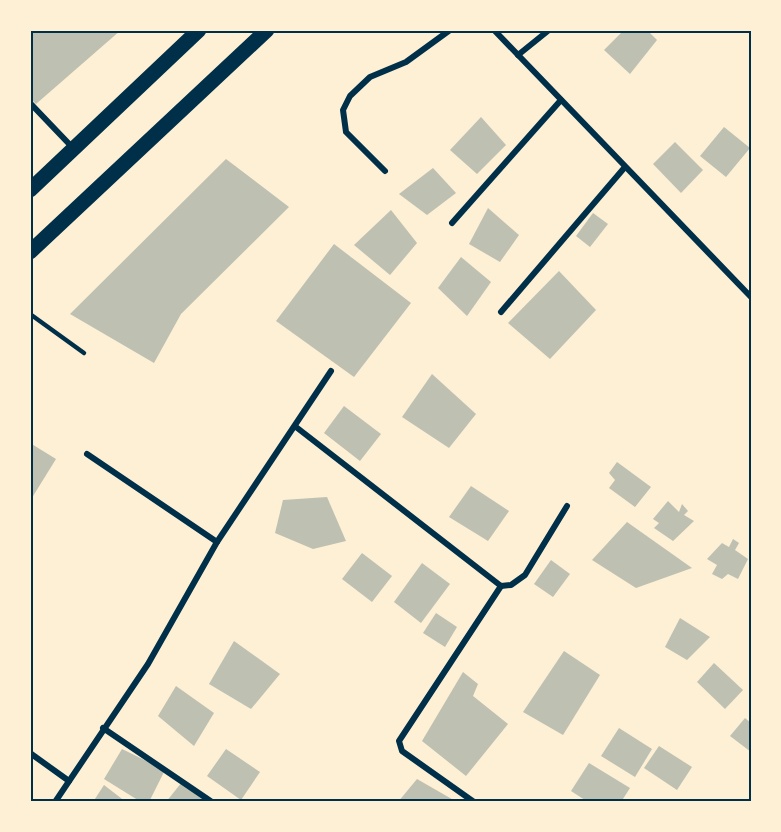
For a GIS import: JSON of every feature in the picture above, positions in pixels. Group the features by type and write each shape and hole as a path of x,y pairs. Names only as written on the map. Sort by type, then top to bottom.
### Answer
{"highway":[{"path":"30,190 199,30"},
{"path":"30,252 267,30"}],"street":[{"path":"385,171 346,132 343,110 354,92 370,77 406,62 450,30"},
{"path":"494,30 751,297"},
{"path":"519,55 549,30"},
{"path":"452,223 561,100"},
{"path":"30,103 74,149"},
{"path":"501,312 625,167"},
{"path":"55,802 148,664 218,542 331,371"},
{"path":"296,427 501,586 511,585 525,575 567,506"},
{"path":"87,454 218,542"},
{"path":"474,802 402,751 399,741 501,586"},
{"path":"103,728 212,802"},
{"path":"30,753 69,781"}],"lane":[{"path":"30,314 84,353"}],"building":[{"path":"30,30 121,30 36,104 30,98"},
{"path":"624,30 647,30 657,40 630,74 604,50"},
{"path":"481,117 506,145 477,174 450,150"},
{"path":"724,127 750,148 726,177 700,156"},
{"path":"675,142 703,170 681,193 653,164"},
{"path":"226,159 289,207 181,314 154,363 70,314"},
{"path":"433,168 456,193 427,215 399,194"},
{"path":"488,208 519,235 500,262 469,244"},
{"path":"391,210 417,243 390,275 354,245"},
{"path":"593,213 608,224 590,247 576,236"},
{"path":"334,244 411,303 354,377 276,321"},
{"path":"461,257 491,282 467,316 438,288"},
{"path":"559,271 596,310 550,359 508,323"},
{"path":"432,374 476,414 449,448 402,417"},
{"path":"344,406 381,434 360,461 324,433"},
{"path":"30,443 56,459 30,501"},
{"path":"617,462 651,487 635,507 609,488 615,480 609,473"},
{"path":"471,486 509,511 488,541 449,517"},
{"path":"327,497 346,541 313,549 275,533 283,500"},
{"path":"668,501 679,512 682,504 688,511 684,515 694,521 673,541 654,528 659,523 653,519"},
{"path":"627,522 692,568 636,588 592,560"},
{"path":"733,539 739,543 735,550 748,559 738,579 728,574 722,579 712,574 717,565 707,559 722,543 729,547"},
{"path":"362,553 392,576 372,602 342,579"},
{"path":"551,560 570,574 553,597 534,584"},
{"path":"422,563 450,584 421,623 394,602"},
{"path":"436,613 457,627 445,647 423,633"},
{"path":"680,618 710,637 687,660 665,647"},
{"path":"234,641 280,674 251,709 209,684"},
{"path":"564,651 600,675 563,735 523,712"},
{"path":"714,663 743,690 725,709 697,682"},
{"path":"463,672 478,684 473,696 508,724 466,776 422,741"},
{"path":"176,686 214,713 194,746 158,716"},
{"path":"745,718 751,723 751,752 730,736"},
{"path":"619,728 652,749 635,777 601,756"},
{"path":"659,746 692,767 677,790 644,768"},
{"path":"122,749 165,770 149,802 141,802 104,779"},
{"path":"226,749 260,772 241,800 207,776"},
{"path":"589,763 630,788 621,802 588,802 571,791"},
{"path":"417,779 457,802 398,802"},
{"path":"182,782 212,802 166,802"},
{"path":"104,785 126,802 93,802"}]}
